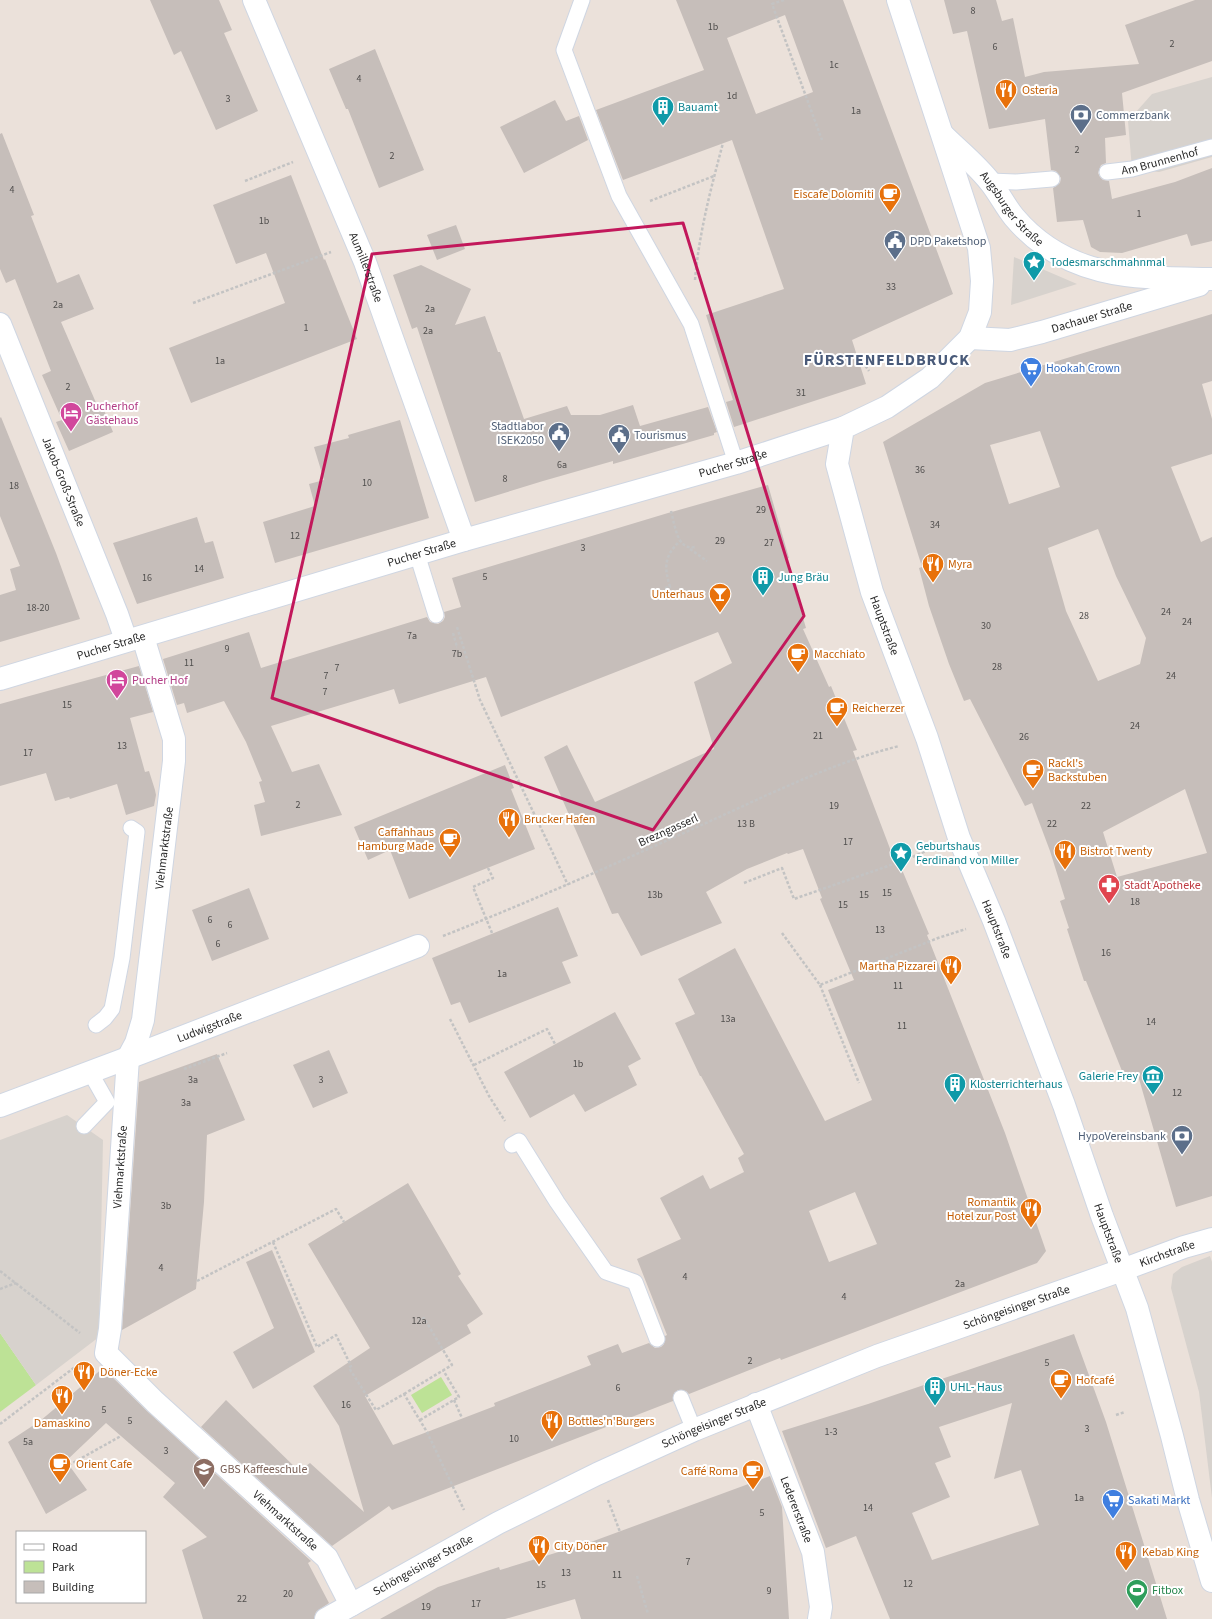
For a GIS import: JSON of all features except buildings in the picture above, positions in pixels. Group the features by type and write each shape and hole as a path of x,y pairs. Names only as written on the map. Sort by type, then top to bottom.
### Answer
{"street":[{"name":"Aumillerstraße","path":"254,0 365,262 464,540"},
{"name":"Augsburger Straße","path":"898,0 979,248 982,281 980,312 970,338"},
{"name":"Augsburger Straße","path":"940,132 990,181 1014,217 1061,257 1085,266 1116,274 1149,278 1212,279"},
{"name":"Dachauer Straße","path":"970,338 1010,340 1050,330 1212,282"},
{"name":"Jakob-Groß-Straße","path":"0,324 117,614 135,638"},
{"path":"843,428 888,407 930,378 970,338"},
{"name":"Pucher Straße","path":"0,679 464,540 736,463 843,428"},
{"name":"Hauptstraße","path":"843,428 837,464 872,592 927,738 959,838 994,921 1064,1105 1136,1308 1172,1436 1188,1500 1212,1581"},
{"name":"Viehmarktstraße","path":"135,638 174,740 174,761 143,1020 136,1043 128,1058 110,1329 106,1354 155,1402 327,1558 351,1605"},
{"name":"Ludwigstraße","path":"0,1106 418,946"},
{"name":"Kirchstraße","path":"1122,1270 1184,1247 1212,1239"},
{"name":"Schöngeisinger Straße","path":"326,1619 475,1536 597,1474 694,1430 877,1356 1122,1270"},
{"name":"Ledererstraße","path":"756,1404 813,1552 821,1607 819,1619"}],"lane":[{"path":"582,0 564,50 619,196 692,324 736,463"},
{"name":"Am Brunnenhof","path":"1107,172 1132,169 1212,147"},
{"path":"990,181 1016,182 1052,179"},
{"path":"417,554 436,615"},
{"path":"96,1024 105,1018 112,1009 122,958 137,832 131,828"},
{"path":"84,1126 107,1102 90,1072"},
{"path":"516,1143 600,1275 635,1282 657,1339"},
{"path":"681,1398 694,1430"}],"path":[{"path":"784,0 772,4 822,140"},
{"path":"692,324 696,260 706,204 723,143"},
{"path":"245,181 319,152"},
{"path":"627,210 714,176"},
{"path":"193,303 356,243"},
{"path":"858,361 862,361 869,371"},
{"path":"670,509 680,541 684,547 695,547"},
{"path":"665,588 670,587 666,573 668,556 680,541"},
{"path":"690,548 707,561"},
{"path":"456,624 480,700 568,885"},
{"name":"Brezngasserl","path":"418,946 568,885 805,779 866,754 927,738"},
{"path":"744,882 782,868 794,899 908,859 959,838"},
{"path":"488,868 493,878 472,887 492,933"},
{"path":"820,985 938,938 994,921"},
{"path":"782,933 820,985 859,1084"},
{"path":"450,1019 489,1096 516,1143"},
{"path":"474,1065 547,1029 555,1044"},
{"path":"218,1057 227,1053"},
{"path":"197,1281 336,1209 344,1222"},
{"path":"273,1242 317,1346 336,1335 351,1366 348,1368 376,1410 452,1365 424,1318 419,1320"},
{"path":"0,1271 106,1354 75,1367 0,1424"},
{"path":"0,1289 16,1283"},
{"path":"420,1420 459,1397 443,1370"},
{"path":"404,1394 427,1432 475,1536"},
{"path":"454,1400 462,1418"},
{"path":"1116,1415 1125,1412"},
{"path":"69,1466 121,1436"},
{"path":"597,1474 620,1532"},
{"path":"637,1576 648,1614"}],"highlighted area":[{"path":"683,223 804,616 653,830 272,698 372,254"}],"green space":[{"path":"0,1333 36,1385 0,1412"},
{"path":"441,1377 452,1395 422,1413 411,1395"}],"shaded area":[{"path":"1212,77 1212,157 1159,172 1132,169 1128,121 1152,94"},
{"path":"1014,257 1077,284 1011,305"},
{"path":"67,1115 103,1140 99,1337 36,1385 0,1333 0,1140"},
{"path":"1210,1256 1212,1262 1212,1498 1199,1392 1171,1288 1173,1274 1182,1267"}],"place":[{"name":"Osteria","path":"1006,110"},
{"name":"Bauamt","path":"663,126"},
{"name":"Commerzbank","path":"1081,134"},
{"name":"Eiscafe Dolomiti","path":"890,214"},
{"name":"DPD Paketshop","path":"895,260"},
{"name":"Todesmarschmahnmal","path":"1034,282"},
{"name":"Hookah Crown","path":"1031,388"},
{"name":"Pucherhof Gästehaus","path":"71,432"},
{"name":"Stadtlabor ISEK2050","path":"559,452"},
{"name":"Tourismus","path":"619,454"},
{"name":"Myra","path":"933,584"},
{"name":"Jung Bräu","path":"763,596"},
{"name":"Unterhaus","path":"720,614"},
{"name":"Macchiato","path":"798,674"},
{"name":"Pucher Hof","path":"117,700"},
{"name":"Reicherzer","path":"837,728"},
{"name":"Rackl's Backstuben","path":"1033,790"},
{"name":"Brucker Hafen","path":"509,838"},
{"name":"Caffahhaus Hamburg Made","path":"450,858"},
{"name":"Bistrot Twenty","path":"1065,870"},
{"name":"Geburtshaus Ferdinand von Miller","path":"901,872"},
{"name":"Stadt Apotheke","path":"1109,904"},
{"name":"Martha Pizzarei","path":"951,986"},
{"name":"Galerie Frey","path":"1153,1096"},
{"name":"Klosterrichterhaus","path":"955,1104"},
{"name":"HypoVereinsbank","path":"1182,1156"},
{"name":"Romantik Hotel zur Post","path":"1031,1228"},
{"name":"Döner-Ecke","path":"84,1392"},
{"name":"Hofcafé","path":"1061,1400"},
{"name":"UHL- Haus","path":"935,1406"},
{"name":"Damaskino","path":"62,1416"},
{"name":"Bottles'n'Burgers","path":"552,1440"},
{"name":"Orient Cafe","path":"60,1484"},
{"name":"GBS Kaffeeschule","path":"204,1488"},
{"name":"Caffé Roma","path":"753,1490"},
{"name":"Sakati Markt","path":"1113,1520"},
{"name":"City Döner","path":"539,1566"},
{"name":"Kebab King","path":"1126,1572"},
{"name":"Fitbox","path":"1137,1610"}],"district":[{"name":"FÜRSTENFELDBRUCK","path":"887,359"}]}
